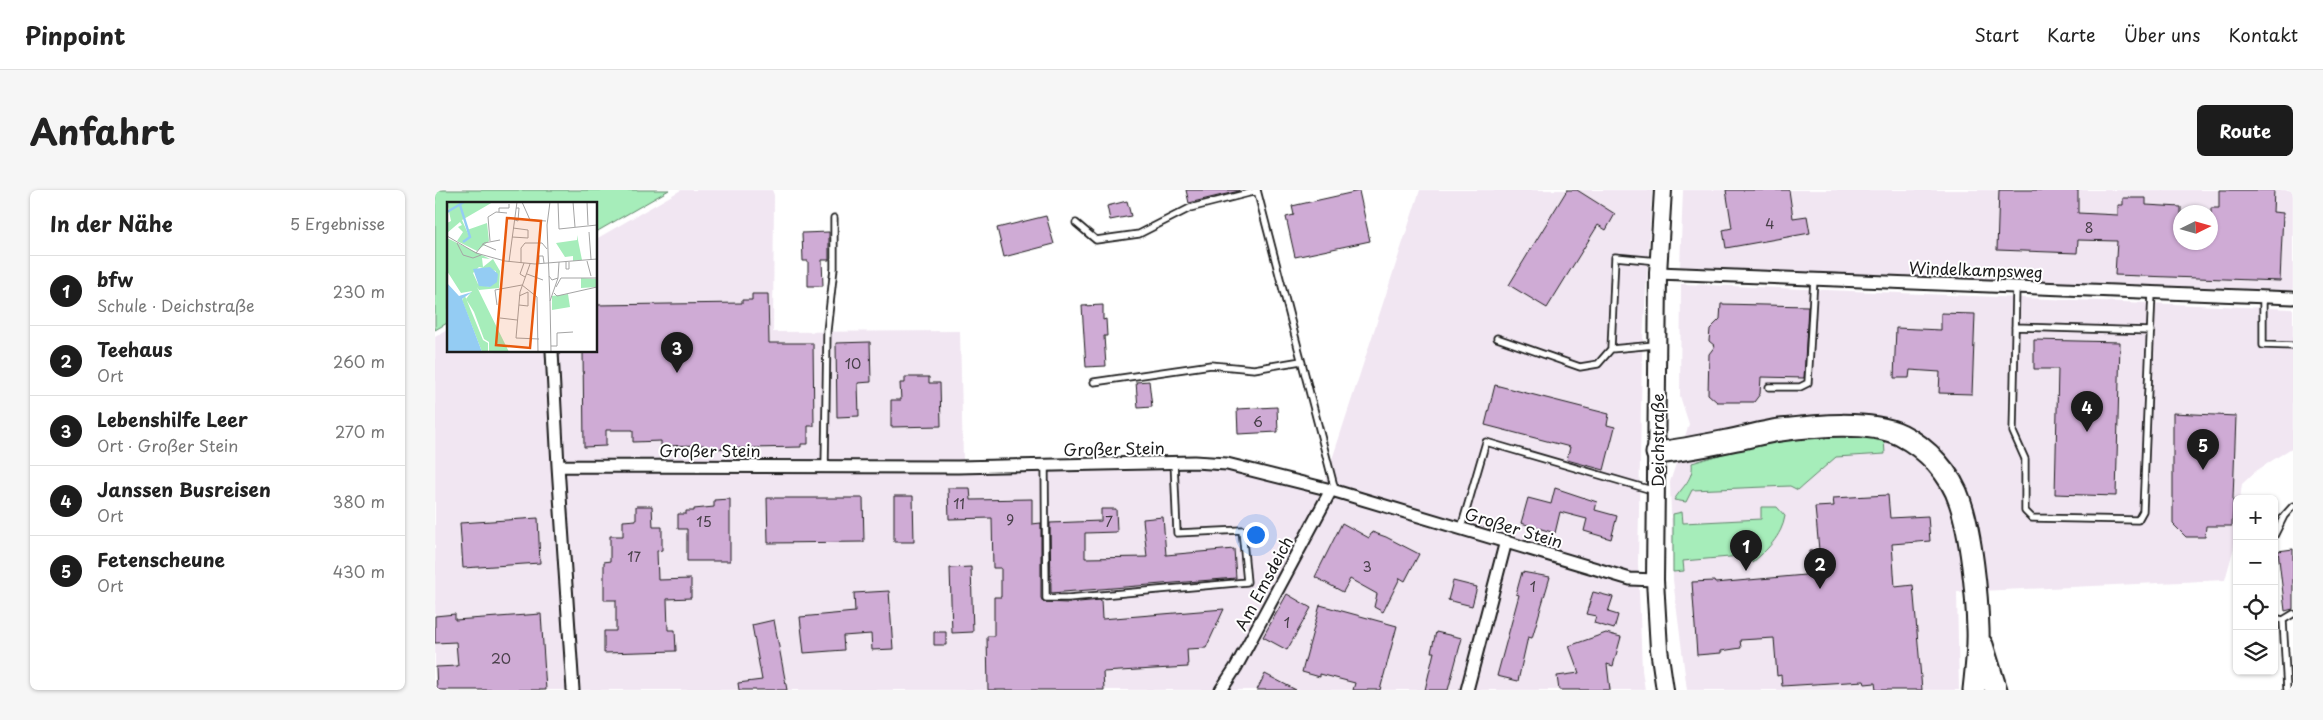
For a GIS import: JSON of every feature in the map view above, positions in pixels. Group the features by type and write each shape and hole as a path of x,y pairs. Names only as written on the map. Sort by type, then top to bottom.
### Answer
{"highway":[{"path":"1657,453 1703,446 1779,430 1864,427 1900,435 1918,445 1934,459 1949,480 1960,501 1968,537 1978,630 1974,690"},
{"path":"1978,630 1996,690"}],"main road":[{"name":"Deichstraße","path":"1663,190 1657,345 1655,580 1659,649 1665,690"}],"street":[{"name":"Windelkampsweg","path":"1659,267 1814,279 2293,298"},
{"path":"552,352 573,690"},
{"name":"Großer Stein","path":"558,466 825,467 1175,462 1227,464 1333,491 1629,579 1655,580"},
{"name":"Am Emsdeich","path":"1221,690 1236,667 1333,491"},
{"path":"1467,690 1506,541"}],"lane":[{"path":"1076,222 1096,240 1139,234 1190,208 1257,191 1333,491"},
{"path":"825,467 827,331 834,268 834,218"},
{"path":"1497,338 1581,367 1599,364 1611,349 1615,257 1659,267"},
{"path":"1769,387 1800,387 1808,383 1814,279"},
{"path":"2016,287 2013,432 2025,459 2025,511 2033,518 2138,520 2143,511 2152,292"},
{"path":"2263,296 2263,345 2293,346"},
{"path":"2015,327 2151,331"},
{"path":"1611,349 1657,345"},
{"path":"1094,382 1211,365 1254,369 1301,361"},
{"path":"1461,528 1485,442 1657,492"},
{"path":"1045,465 1045,598 1069,598 1247,582 1242,530 1177,533 1175,462"},
{"path":"2278,528 2284,516 2293,506"},
{"path":"2278,619 2283,620 2293,614"},
{"path":"2283,620 2287,690"}],"shaded area":[{"path":"681,190 772,190 774,195 773,332 960,331 963,461 1227,458 1324,484 1420,190 1652,190 1642,356 1638,563 1642,670 1645,690 435,690 435,337 447,330 447,352 597,352 597,238"},
{"path":"1683,190 2293,190 2293,291 1680,267"},
{"path":"1681,284 2293,309 2293,447 2256,471 2242,484 2241,495 2233,495 2233,551 2225,580 1957,592 1959,690 1687,690 1673,580 1670,482 1689,424 1680,396"}],"green space":[{"path":"435,190 669,190 597,231 597,202 447,202 447,323 435,330"},
{"path":"1839,432 1884,439 1885,454 1836,457 1798,490 1790,486 1692,490 1686,502 1674,500 1687,483 1691,474 1692,463 1759,443"},
{"path":"1761,507 1777,507 1785,516 1777,536 1768,548 1752,563 1751,553 1741,556 1683,561 1684,571 1673,572 1673,514 1682,512 1683,523 1761,519"}],"building":[{"path":"1186,190 1239,190 1239,191 1189,203"},
{"path":"1567,190 1577,190 1615,214 1606,230 1598,225 1547,308 1509,285"},
{"path":"1726,190 1789,190 1793,218 1807,216 1810,233 1726,248 1723,230 1732,228"},
{"path":"1999,190 2078,190 2078,213 2118,215 2118,205 2123,205 2123,198 2146,198 2146,205 2173,207 2173,250 2218,250 2219,190 2274,190 2273,212 2283,213 2280,281 2115,275 2117,241 2078,240 2077,253 1997,250"},
{"path":"1359,191 1370,241 1295,257 1286,217 1294,215 1292,206"},
{"path":"1127,201 1131,216 1110,220 1107,206"},
{"path":"1046,216 1054,244 1004,257 997,228"},
{"path":"829,232 829,260 822,260 823,286 808,286 808,261 803,261 802,233"},
{"path":"752,294 768,294 769,343 813,343 814,426 808,426 808,444 801,444 801,447 704,449 704,445 661,446 661,441 633,442 633,430 606,430 606,446 584,447 583,352 597,352 597,305 742,303 742,300 752,300"},
{"path":"1721,304 1808,306 1804,378 1761,377 1760,394 1754,402 1717,402 1708,394 1709,354 1715,346 1709,341 1710,329 1720,319"},
{"path":"1103,305 1103,320 1106,319 1107,336 1104,336 1106,366 1086,367 1082,306"},
{"path":"1941,313 1975,314 1972,394 1939,393 1940,372 1910,370 1909,378 1894,378 1896,328 1941,330"},
{"path":"2034,340 2120,342 2116,496 2055,494 2058,369 2034,369"},
{"path":"870,342 871,382 858,383 859,416 837,417 836,343"},
{"path":"905,377 929,377 929,383 940,383 941,426 891,427 891,400 901,400 900,383 905,383"},
{"path":"1149,381 1152,407 1138,408 1136,382"},
{"path":"1495,385 1609,414 1607,425 1615,427 1604,470 1567,460 1570,447 1485,425"},
{"path":"1277,407 1278,432 1238,434 1237,409"},
{"path":"2173,413 2236,416 2232,526 2206,526 2205,537 2186,537 2173,524"},
{"path":"948,488 970,488 971,500 1032,499 1032,524 1041,523 1041,598 1043,602 1068,603 1101,600 1102,619 1224,609 1206,648 1187,649 1188,667 1103,672 1104,690 988,690 987,636 994,636 994,597 1001,597 1001,568 993,568 992,518 949,519"},
{"path":"1555,488 1597,502 1595,510 1617,516 1611,539 1584,531 1587,519 1560,512 1555,533 1521,523 1528,498 1551,504"},
{"path":"1888,495 1890,518 1928,516 1930,541 1892,544 1895,587 1913,585 1922,690 1876,690 1875,683 1865,684 1864,681 1782,686 1781,675 1777,676 1774,638 1740,640 1741,648 1721,651 1721,653 1697,655 1692,582 1714,581 1715,583 1805,575 1809,551 1819,550 1815,507 1834,506 1833,498"},
{"path":"894,496 913,496 914,542 894,542"},
{"path":"767,498 863,498 864,542 768,543"},
{"path":"730,499 730,561 687,561 687,529 678,529 678,514 686,514 686,511 694,511 694,509 714,507 714,500"},
{"path":"636,506 652,506 653,527 662,527 662,550 657,551 658,580 691,579 691,598 667,599 668,630 675,630 676,651 604,653 604,631 616,631 616,600 604,600 604,562 610,561 610,536 623,536 623,521 636,520"},
{"path":"1101,509 1116,509 1117,532 1085,533 1085,558 1147,557 1143,519 1163,517 1166,555 1234,549 1236,578 1051,593 1050,523 1101,521"},
{"path":"538,518 540,563 463,568 460,523"},
{"path":"1342,523 1369,538 1372,532 1419,554 1405,581 1400,578 1383,612 1374,607 1377,594 1350,579 1343,592 1315,577"},
{"path":"2293,549 2293,609 2285,611 2278,551"},
{"path":"971,567 973,632 952,633 950,568"},
{"path":"1522,572 1550,577 1532,638 1528,637 1518,681 1497,676 1519,595 1516,594"},
{"path":"1453,581 1477,587 1472,606 1448,600"},
{"path":"889,591 893,649 872,650 871,634 843,636 844,650 804,653 800,617 855,612 854,593"},
{"path":"1593,592 1613,597 1608,612 1618,615 1614,629 1594,623 1596,616 1586,614"},
{"path":"1287,594 1311,608 1287,650 1263,637"},
{"path":"1320,605 1397,626 1380,690 1353,690 1355,683 1320,674 1320,677 1302,672"},
{"path":"455,614 455,620 541,614 546,690 437,690 436,667 458,666 456,642 435,643 435,616"},
{"path":"774,620 787,690 739,690 738,683 762,680 752,625"},
{"path":"934,632 946,632 946,645 934,645"},
{"path":"1436,632 1462,638 1448,690 1425,690 1434,652 1431,652"},
{"path":"1606,633 1621,637 1613,666 1607,664 1610,690 1559,690 1557,676 1579,673 1569,646"},
{"path":"1265,674 1296,690 1257,690"}],"place":[{"name":"Lebenshilfe Leer","path":"677,373"},
{"name":"Janssen Busreisen","path":"2087,432"},
{"name":"Fetenscheune","path":"2203,470"},
{"name":"bfw","path":"1746,571"},
{"name":"Teehaus","path":"1820,589"}]}
